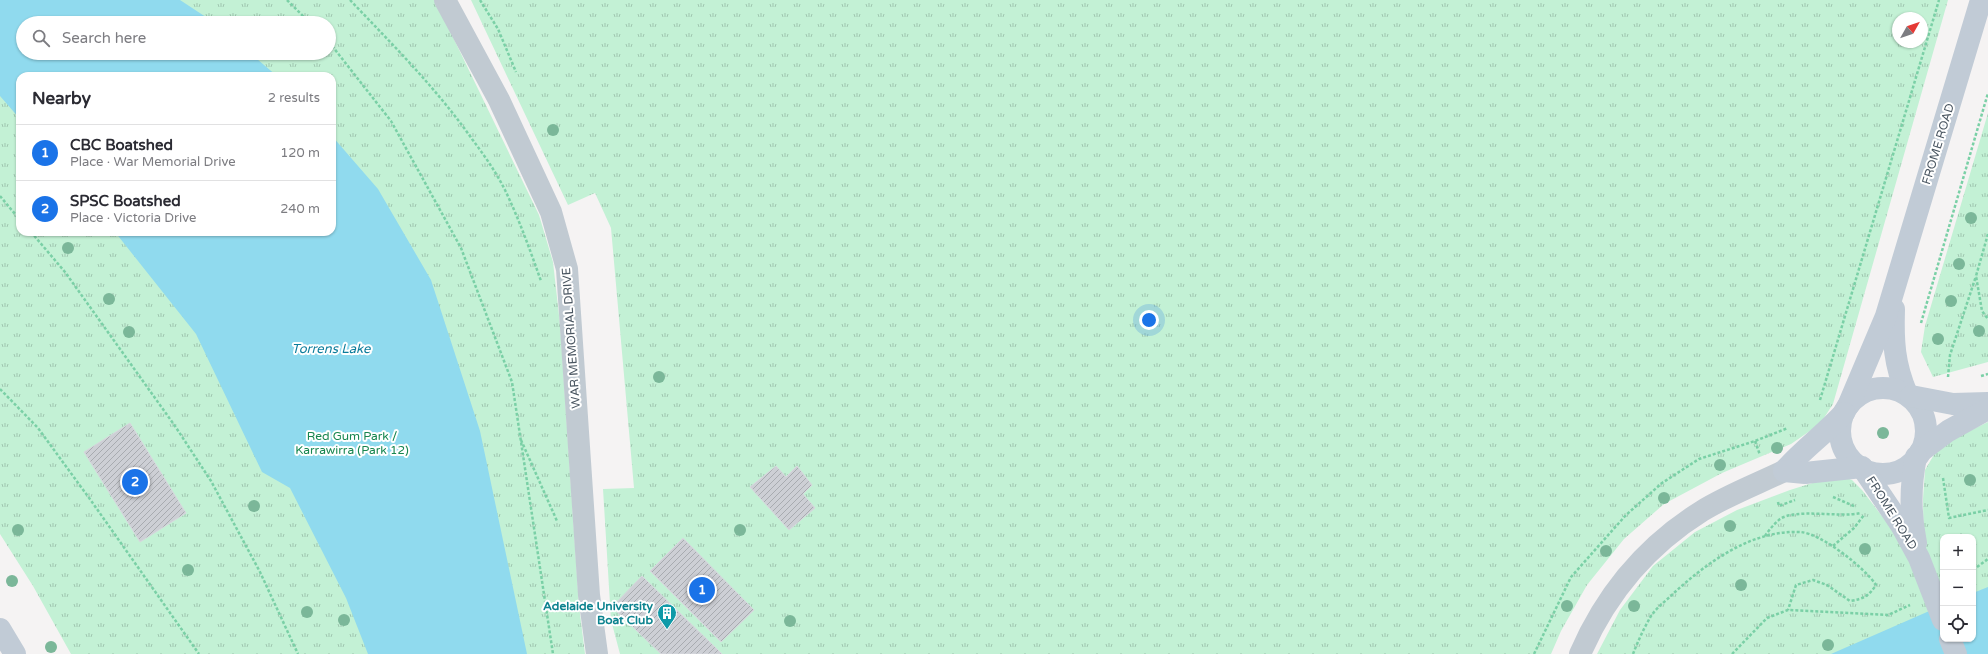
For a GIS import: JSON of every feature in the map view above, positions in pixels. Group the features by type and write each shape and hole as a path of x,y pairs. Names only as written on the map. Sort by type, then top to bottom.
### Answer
{"main road":[{"name":"FROME ROAD","path":"1846,409 1880,333 1895,288 1981,0"},
{"name":"FROME ROAD","path":"1895,288 1895,359 1898,372 1909,395"},
{"path":"1784,471 1798,454 1824,433 1858,397 1872,389 1885,387 1909,395 1953,404 1988,403"},
{"path":"1784,471 1805,473 1863,468 1884,474 1894,473 1910,465 1924,444 1926,428 1922,410 1909,395"},
{"path":"1846,409 1840,431 1844,446 1848,456 1863,468"},
{"path":"1918,455 1948,431 1988,409"},
{"name":"FROME ROAD","path":"1918,455 1912,479 1911,504 1922,564"},
{"name":"FROME ROAD","path":"1863,468 1901,525 1922,564 1940,612"},
{"path":"0,629 15,654"},
{"path":"1951,642 1956,654"}],"street":[{"name":"WAR MEMORIAL DRIVE","path":"444,0 499,100 548,205 568,269 589,595 597,654"},
{"path":"1580,654 1597,620 1612,595 1629,572 1649,551 1669,534 1703,510 1784,471"}],"path":[{"path":"287,0 303,16"},
{"path":"350,0 416,68 454,113 483,154 505,189 527,242 542,286"},
{"path":"1819,402 1939,0"},
{"path":"336,51 392,121 461,248 512,382 553,654"},
{"path":"1920,330 1988,93"},
{"path":"0,196 16,215"},
{"path":"1947,383 1950,356 1988,234"},
{"path":"34,236 69,278 175,426 207,475 260,572 298,654"},
{"path":"1976,276 1982,311 1988,318"},
{"path":"0,389 38,428 199,654"},
{"path":"1534,654 1571,577 1626,515 1662,483 1699,459 1755,441 1795,425"},
{"path":"520,436 559,527"},
{"path":"1755,441 1758,448"},
{"path":"1943,478 1949,518 1988,510"},
{"path":"1832,496 1858,508"},
{"path":"1779,506 1800,498"},
{"path":"1765,536 1781,518 1799,515 1850,515 1860,513 1866,509 1862,519 1833,546"},
{"path":"1633,654 1652,615 1692,576 1740,545 1765,536 1802,532 1818,538 1833,546 1869,575 1876,585 1871,594 1862,599 1850,601 1827,585 1813,580 1796,585 1788,610"},
{"path":"1976,568 1988,559"},
{"path":"1732,654 1767,618 1788,610 1888,615 1915,602"}],"green space":[{"name":"Red Gum Park / Karrawirra (Park 12)","path":"0,0 435,0 539,215 553,262 560,324 579,606 585,654 71,654 33,586 0,534"},
{"path":"471,0 1948,0 1833,404 1820,424 1791,444 1722,473 1664,504 1624,539 1587,585 1561,631 1551,654 620,654 611,620 603,489 634,488 611,228 595,193 568,205"},
{"path":"1988,113 1988,362 1933,377 1921,352 1925,326"},
{"path":"1988,422 1988,654 1597,654 1620,610 1653,566 1695,532 1737,510 1790,490 1838,475 1852,480 1862,490 1924,571 1923,499 1925,470 1935,453 1953,439"}],"water":[{"path":"0,0 180,0 204,16 16,16 16,60 258,60 272,72 16,72 16,114 0,96"},
{"name":"Torrens Lake","path":"336,141 378,189 431,280 480,431 527,654 368,654 346,598 290,488 262,472 196,334 118,236 336,236"},
{"path":"1988,587 1988,654 1831,654 1940,606 1940,642 1976,642 1976,592"}],"building":[{"path":"130,423 186,513 140,542 84,452"},
{"path":"776,466 786,477 797,466 812,485 803,494 815,508 789,530 750,487"},
{"path":"683,538 754,610 721,642 650,571"},
{"name":"Adelaide University Boat Club","path":"642,576 722,654 661,654 612,607"}],"place":[{"name":"SPSC Boatshed","path":"135,482"},
{"name":"CBC Boatshed","path":"702,590"},
{"name":"Adelaide University Boat Club","path":"667,630"}]}
